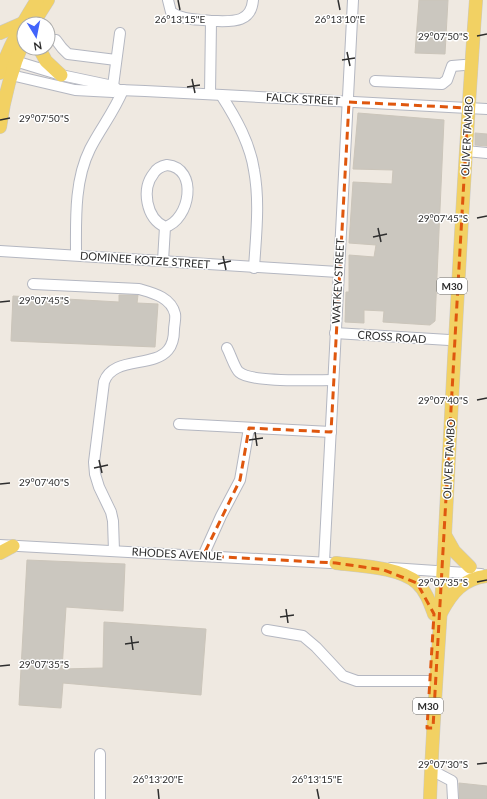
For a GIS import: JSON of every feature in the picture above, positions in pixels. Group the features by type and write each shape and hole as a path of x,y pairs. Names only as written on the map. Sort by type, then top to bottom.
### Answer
{"main road":[{"path":"32,16 37,0"},
{"path":"35,16 48,0"},
{"name":"OLIVER TAMBO","path":"439,568 445,535 466,151 464,65 468,0"},
{"name":"OLIVER TAMBO","path":"423,799 430,728 437,614 449,340 465,108 476,0"},
{"path":"0,33 16,28"},
{"path":"0,127 3,73 7,58 16,44"},
{"path":"7,58 16,48"},
{"path":"43,56 46,61 61,75"},
{"path":"445,535 454,551 470,567"},
{"path":"330,563 384,570 408,577 417,583 423,590 437,614 457,589 469,580 487,575"},
{"name":"OLIVER TAMBO","path":"430,799 430,681 437,614"}],"street":[{"path":"168,0 171,12 180,18 210,21 241,20 251,12 253,0"},
{"name":"WATKEY STREET","path":"330,563 333,380 338,272 349,102 353,0"},
{"path":"210,21 210,94"},
{"path":"76,255 77,216 81,176 90,150 113,112 118,89 116,60 120,33"},
{"path":"56,40 68,54 116,60"},
{"name":"FALCK STREET","path":"7,58 61,75 118,89 487,109"},
{"path":"375,81 442,84 447,80 452,66 464,65"},
{"name":"FALCK STREET","path":"3,73 75,90 113,92 118,89"},
{"path":"221,95 240,127 254,169 257,214 254,268"},
{"path":"466,151 487,153"},
{"path":"174,165 184,174 187,182 186,201 182,213 177,221 171,226 165,227 153,218 150,211 148,202 148,186 154,172 160,167 174,165"},
{"path":"163,261 165,227"},
{"name":"DOMINEE KOTZE STREET","path":"0,251 254,268 338,272"},
{"path":"33,284 139,289 154,293 165,299 172,306 175,315 172,344 167,351 150,360 114,369 107,375 104,382 94,462 95,474 99,486 111,512 113,522 114,551"},
{"name":"CROSS ROAD","path":"335,333 449,340"},
{"path":"227,348 238,372 246,376 260,379 333,380"},
{"path":"179,424 331,432"},
{"path":"203,556 221,516 240,480 249,428"},
{"name":"RHODES AVENUE","path":"4,546 354,563 363,566 439,568"},
{"path":"439,568 487,568"},
{"path":"439,568 487,575"},
{"path":"267,630 303,636 343,676 357,681 430,681"},
{"path":"100,754 100,799"},
{"path":"431,770 452,781 453,799"}],"highlighted area":[{"path":"349,102 468,108 433,728 427,728 434,614 417,583 384,570 336,563 203,556 240,480 249,428 331,432"}],"building":[{"path":"419,0 448,0 445,54 415,53"},
{"path":"358,113 444,120 435,321 430,325 383,322 384,311 364,310 364,323 345,322 346,292 349,292 349,255 374,257 376,245 349,243 353,182 392,184 393,170 353,169"},
{"path":"475,133 487,134 487,146 475,145"},
{"path":"119,295 138,295 137,303 158,304 155,347 11,341 13,296 119,302"},
{"path":"27,560 125,564 123,611 66,607 62,669 103,668 104,622 206,629 201,695 63,683 61,708 19,705"},
{"path":"459,783 487,786 487,799 459,799"}]}
